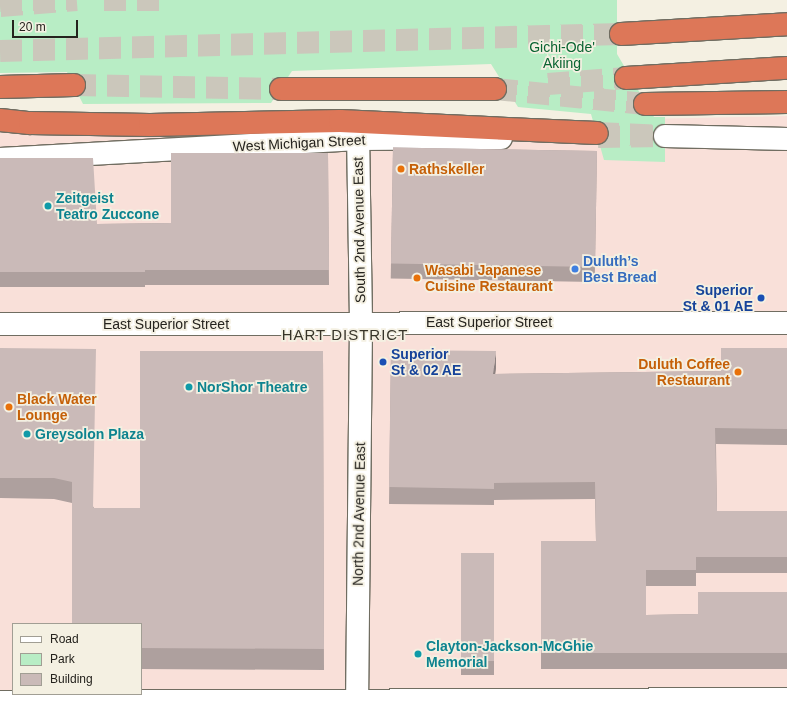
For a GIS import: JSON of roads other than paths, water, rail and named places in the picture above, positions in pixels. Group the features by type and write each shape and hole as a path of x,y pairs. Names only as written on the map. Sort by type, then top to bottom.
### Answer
{"highway":[{"path":"621,34 787,24"},
{"path":"626,78 787,68"},
{"path":"0,87 74,85"},
{"path":"280,89 495,89"},
{"path":"645,104 787,102"},
{"path":"0,120 30,123 150,125 340,121 598,135"}],"street":[{"name":"West Michigan Street","path":"0,159 358,139 598,135"},
{"path":"665,136 787,139"},
{"name":"South 2nd Avenue East","path":"358,139 360,322"},
{"name":"East Superior Street","path":"0,324 360,322 787,323"},
{"name":"North 2nd Avenue East","path":"357,704 360,322"},
{"path":"0,702 357,704 787,699"}],"tunnel":[{"path":"0,6 77,0"},
{"path":"104,0 165,0"},
{"path":"0,51 621,34"},
{"path":"548,84 626,78"},
{"path":"74,85 281,89"},
{"path":"495,89 645,104"},
{"path":"597,133 665,136"},
{"path":"598,137 665,136"}],"place":[{"name":"Rathskeller","path":"401,169"},
{"name":"Zeitgeist Teatro Zuccone","path":"48,206"},
{"name":"Duluth’s Best Bread","path":"575,269"},
{"name":"Wasabi Japanese Cuisine Restaurant","path":"417,278"},
{"name":"Superior St & 01 AE","path":"761,298"},
{"name":"Superior St & 02 AE","path":"383,362"},
{"name":"Duluth Coffee Restaurant","path":"738,372"},
{"name":"NorShor Theatre","path":"189,387"},
{"name":"Black Water Lounge","path":"9,407"},
{"name":"Greysolon Plaza","path":"27,434"},
{"name":"Clayton-Jackson-McGhie Memorial","path":"418,654"}],"district":[{"name":"HART DISTRICT","path":"345,335"}],"park label":[{"name":"Gichi-Ode' Akiing","path":"562,56"}]}
